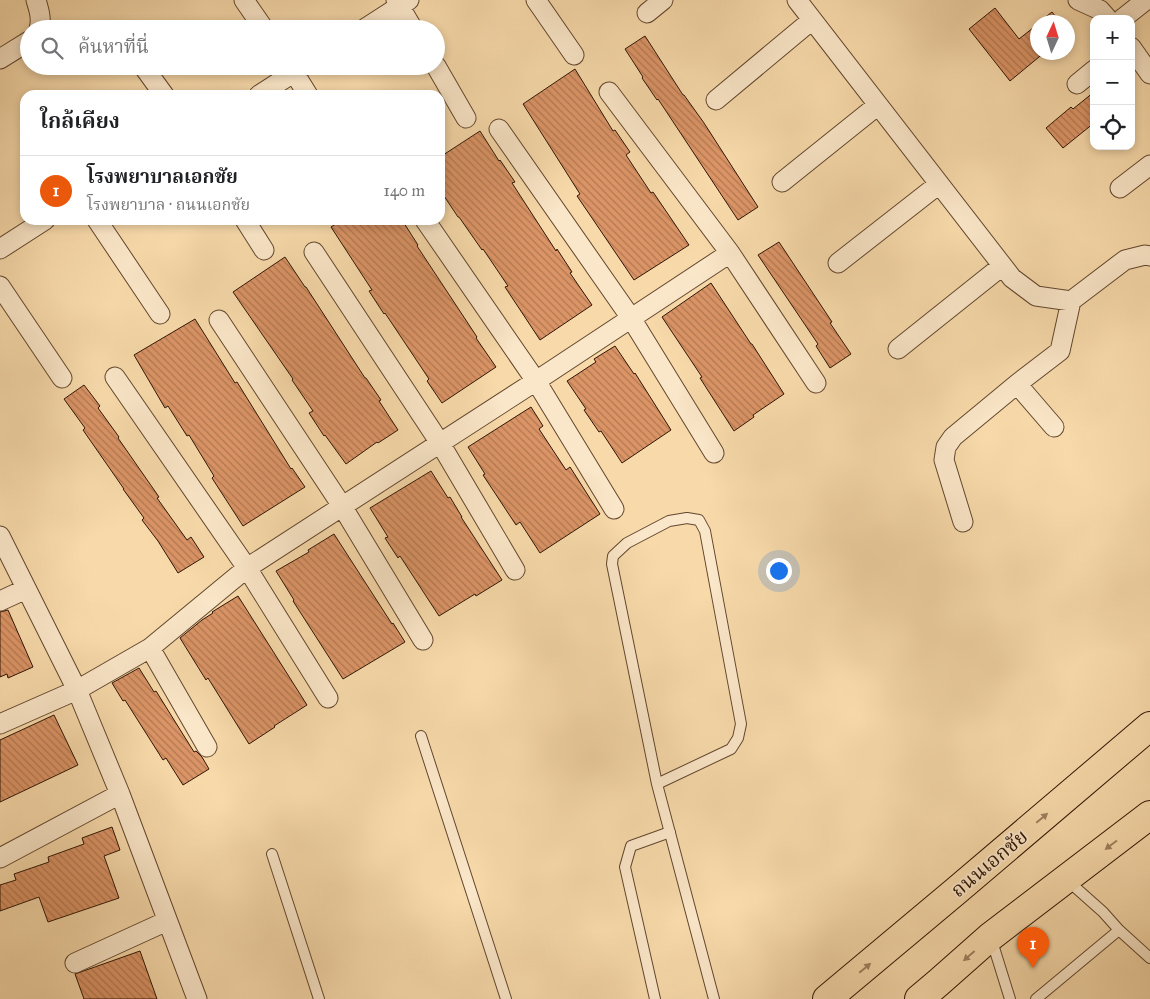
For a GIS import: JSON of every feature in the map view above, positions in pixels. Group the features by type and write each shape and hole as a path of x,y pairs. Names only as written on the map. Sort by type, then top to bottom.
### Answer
{"main road":[{"name":"ถนนเอกชัย","path":"827,999 1150,726"},
{"path":"932,991 990,937 1150,815"}],"street":[{"path":"36,0 40,20"},
{"path":"244,0 258,20"},
{"path":"536,0 574,55"},
{"path":"647,13 663,0"},
{"path":"796,0 1012,278 1036,296 1071,301"},
{"path":"1078,0 1100,10 1104,15"},
{"path":"1127,15 1146,0"},
{"path":"377,20 402,2 410,20"},
{"path":"716,100 812,20"},
{"path":"0,59 20,47"},
{"path":"1135,53 1150,74"},
{"path":"1076,84 1090,73"},
{"path":"150,75 160,90"},
{"path":"266,90 286,75"},
{"path":"299,75 306,90"},
{"path":"441,75 466,118"},
{"path":"609,92 730,253 816,384"},
{"path":"782,182 878,105"},
{"path":"499,129 631,318 714,453"},
{"path":"1120,188 1150,165"},
{"path":"838,263 939,184"},
{"path":"0,249 37,225"},
{"path":"100,225 160,314"},
{"path":"248,225 264,250"},
{"path":"428,225 536,381 614,509"},
{"path":"314,252 440,443 515,570"},
{"path":"0,724 77,690 150,648 247,568 730,253"},
{"path":"963,522 944,460 946,447 953,437 1060,351 1071,301 1125,260 1145,255 1150,256"},
{"path":"898,350 1002,266"},
{"path":"0,286 62,378"},
{"path":"219,320 342,506 423,640"},
{"path":"114,378 247,568 328,698"},
{"path":"1017,384 1054,428"},
{"path":"0,536 77,690 120,794 197,999"},
{"path":"0,601 26,589"},
{"path":"150,648 207,747"},
{"path":"0,858 120,794"},
{"path":"75,963 168,921"}],"lane":[{"path":"657,784 731,749 738,738 741,724 705,531 699,520 687,518 668,521 627,543 613,556 612,564 657,784 714,999"},
{"path":"421,736 506,999"},
{"path":"655,999 625,867 631,846 670,832"},
{"path":"272,854 318,999"},
{"path":"1066,879 1104,912 1119,930 1150,958"},
{"path":"1036,999 1119,930"},
{"path":"990,937 1010,999"}],"building":[{"path":"995,8 1019,39 1030,30 1030,60 1035,60 1010,81 969,29"},
{"path":"645,36 758,207 738,220 642,78 625,49"},
{"path":"575,69 613,131 615,130 630,152 626,155 689,245 634,280 577,196 580,194 523,104"},
{"path":"1090,95 1090,126 1063,148 1046,128 1071,107 1073,109"},
{"path":"480,131 515,182 512,183 592,305 540,340 505,287 508,286 445,198 445,154"},
{"path":"334,225 405,225 496,367 442,403 427,381 429,379 369,291 372,290 331,227"},
{"path":"779,242 851,354 830,368 816,346 818,344 758,255"},
{"path":"285,257 381,400 379,401 398,430 346,464 324,436 309,413 313,411 293,379 233,292"},
{"path":"711,283 784,394 753,415 754,417 734,431 700,378 702,377 662,317"},
{"path":"195,319 291,469 305,487 243,526 212,478 214,476 189,435 187,436 168,406 165,408 134,355"},
{"path":"615,346 635,373 671,430 622,463 601,431 599,432 584,410 586,409 567,381 596,362 594,359"},
{"path":"84,385 100,406 98,408 159,497 157,498 187,540 191,537 204,557 178,573 142,520 144,518 83,430 85,428 64,399"},
{"path":"531,407 543,426 539,429 566,470 570,467 600,514 540,553 520,522 516,525 483,475 485,474 468,447"},
{"path":"431,471 448,498 450,497 502,580 439,616 400,556 398,558 385,538 388,537 370,508"},
{"path":"334,534 405,642 343,679 276,571 309,552 308,550"},
{"path":"238,596 307,705 249,744 208,678 206,680 180,638 212,612"},
{"path":"8,610 33,667 8,678 7,674 0,677 0,612"},
{"path":"139,668 154,692 156,691 194,752 196,751 202,757 209,769 183,785 166,758 163,760 112,683"},
{"path":"54,715 78,765 0,802 0,740"},
{"path":"112,827 120,850 104,856 119,898 48,922 39,897 0,911 0,885 16,880 14,874 49,862 48,857 84,844 82,838"},
{"path":"140,951 157,999 84,999 75,974"}],"place":[{"name":"โรงพยาบาลเอกชัย","path":"1033,968"}]}
